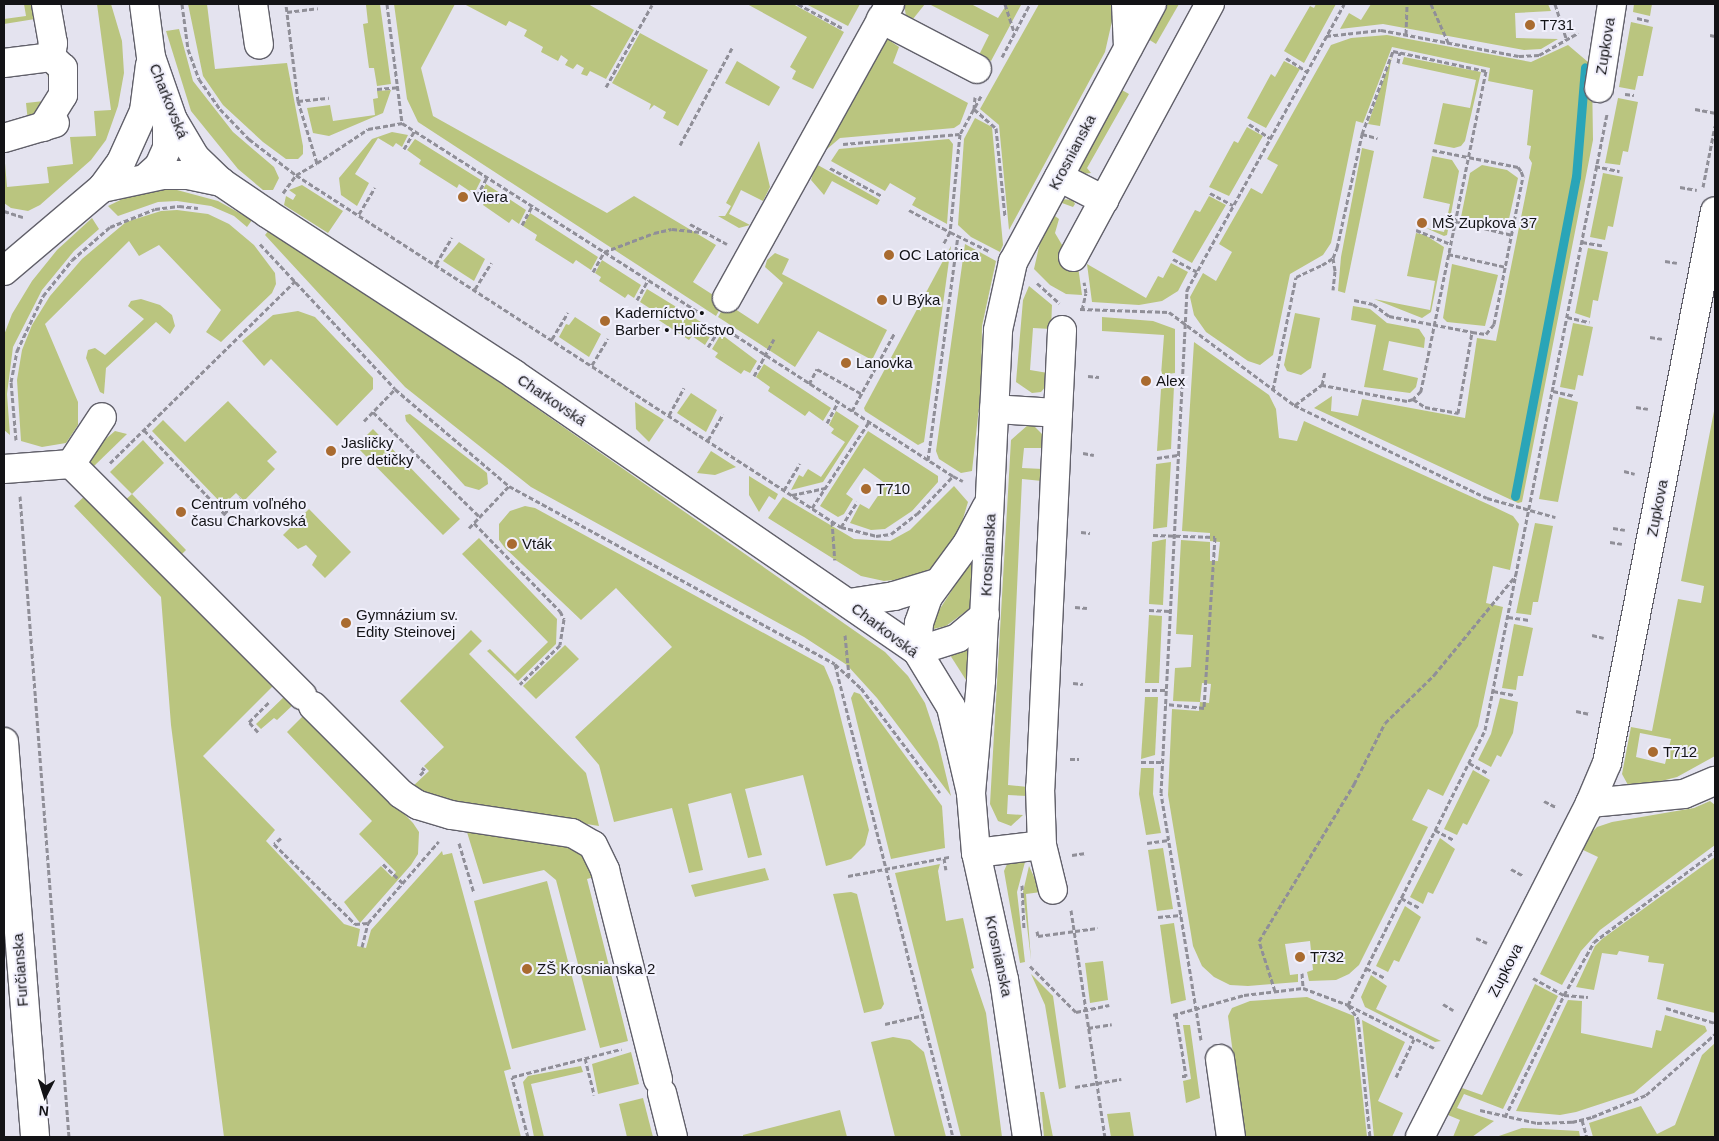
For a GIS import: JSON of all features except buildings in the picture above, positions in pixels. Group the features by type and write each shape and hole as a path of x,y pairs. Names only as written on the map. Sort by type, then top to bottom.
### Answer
{"street":[{"path":"46,4 53,43 51,57"},
{"name":"Charkovská","path":"144,4 151,57 166,104 195,157 221,182 522,379 917,651 951,707 958,796"},
{"path":"253,4 259,45"},
{"path":"1126,4 1128,49"},
{"name":"Krosnianska","path":"1027,1137 1006,989 976,853 958,796 984,615 998,330 1013,262 1152,4"},
{"path":"1073,257 1210,4"},
{"name":"Zupkova","path":"1598,88 1612,8"},
{"path":"727,298 886,11 987,73"},
{"path":"4,63 39,56 51,57 63,68 65,86 49,125 4,138"},
{"path":"4,271 102,188 129,148 147,97 151,57"},
{"path":"148,176 164,158 167,142 166,104"},
{"path":"129,148 144,141 167,142 195,157"},
{"path":"102,188 148,176 188,175 221,182"},
{"path":"1059,177 1104,200"},
{"name":"Zupkova","path":"1420,1137 1590,803 1611,745 1715,211"},
{"path":"1053,890 1042,845 1041,778 1058,413 1066,315"},
{"path":"994,409 1058,413"},
{"path":"80,473 102,417"},
{"path":"11,468 80,473 405,798 457,821 572,833 593,845 605,870 673,1137"},
{"path":"984,615 958,638 917,651 918,623 937,583 967,544 991,498"},
{"path":"849,603 894,596 937,583"},
{"name":"Furčianska","path":"4,742 35,1137"},
{"path":"1590,803 1684,794 1715,781"},
{"path":"976,853 1042,845"},
{"path":"1220,1059 1231,1137"}],"path":[{"path":"182,4 188,49 198,79 220,108 249,139 296,175 475,289 841,528 876,536 891,534 905,525 953,476 714,322"},
{"path":"286,4 298,101 317,163"},
{"path":"387,4 402,123"},
{"path":"798,4 844,29"},
{"path":"1005,4 1014,33"},
{"path":"944,243 950,232 960,134 974,109 987,73 1014,33 1030,4"},
{"path":"1197,1011 1161,793 1187,290 1344,4"},
{"path":"1406,34 1407,4"},
{"path":"1431,4 1448,43"},
{"path":"1555,4 1567,40"},
{"path":"606,87 652,5"},
{"path":"287,12 318,8"},
{"path":"1326,36 1381,30 1520,56 1539,55 1567,40 1612,8"},
{"path":"1710,35 1715,36"},
{"path":"680,145 732,48"},
{"path":"1332,290 1336,271 1332,258 1362,134 1393,51 1486,70 1421,391 1413,400"},
{"path":"1398,63 1400,52"},
{"path":"1286,58 1306,71"},
{"path":"377,89 398,87"},
{"path":"298,101 329,98"},
{"path":"974,109 996,128 1007,234 1013,262"},
{"path":"1696,109 1715,112"},
{"path":"279,199 296,175 368,129 402,123 707,318"},
{"path":"1249,124 1270,138"},
{"path":"1680,187 1702,190 1715,126"},
{"path":"404,149 415,130"},
{"path":"807,156 821,163 838,145 960,134"},
{"path":"1362,134 1377,138"},
{"path":"1354,300 1372,304 1389,316 1472,332 1486,334 1494,324 1512,235 1521,171 1518,167 1433,150"},
{"path":"1596,166 1619,172"},
{"path":"832,169 882,196"},
{"path":"477,196 487,177"},
{"path":"359,214 375,187"},
{"path":"1210,193 1234,205"},
{"path":"69,1137 11,468 12,382 17,351 43,296 72,260 110,227 155,209 179,206 203,209"},
{"path":"522,225 532,206"},
{"path":"1348,1005 1485,730 1517,575 1588,206"},
{"path":"909,210 1013,262 1066,315 1169,312 1294,405 1487,498 1529,512 1555,517"},
{"path":"4,211 30,217"},
{"path":"1455,221 1512,235"},
{"path":"690,224 751,256"},
{"path":"593,272 604,252 672,229 708,233"},
{"path":"1416,230 1450,244"},
{"path":"928,460 958,236"},
{"path":"436,264 452,238"},
{"path":"258,242 395,389 509,486 835,664 861,688 958,796"},
{"path":"1582,242 1604,246"},
{"path":"1448,254 1506,267"},
{"path":"1273,390 1296,277 1332,258"},
{"path":"1173,260 1197,272"},
{"path":"475,289 492,263"},
{"path":"637,300 648,280"},
{"path":"80,473 144,430 295,281"},
{"path":"552,339 568,312"},
{"path":"1567,317 1589,322"},
{"path":"708,347 721,327"},
{"path":"1322,385 1413,400 1425,407 1458,413 1472,332"},
{"path":"852,411 894,334"},
{"path":"592,366 608,338"},
{"path":"754,376 774,339"},
{"path":"810,384 817,369 862,394"},
{"path":"1294,405 1322,385 1326,371"},
{"path":"1161,382 1182,380"},
{"path":"669,415 684,388"},
{"path":"364,420 395,389"},
{"path":"1553,391 1574,396"},
{"path":"827,423 838,402"},
{"path":"373,412 480,517"},
{"path":"708,440 723,414"},
{"path":"812,508 869,422"},
{"path":"144,430 235,526"},
{"path":"1157,458 1178,455"},
{"path":"784,490 800,463"},
{"path":"469,528 509,486"},
{"path":"791,495 825,488"},
{"path":"224,514 240,497"},
{"path":"841,528 857,502"},
{"path":"474,523 560,611 564,619 560,645 520,684"},
{"path":"1153,535 1174,534 1215,537 1204,708 1166,704"},
{"path":"1275,990 1259,941 1354,784 1385,723 1434,675 1517,575"},
{"path":"1149,610 1170,611"},
{"path":"1508,617 1530,620"},
{"path":"835,664 954,1137"},
{"path":"1145,690 1166,690"},
{"path":"1493,691 1514,696"},
{"path":"258,732 249,722 263,708"},
{"path":"1141,762 1163,762"},
{"path":"1469,763 1488,772"},
{"path":"1544,801 1564,810"},
{"path":"362,947 368,923 457,821"},
{"path":"457,821 474,893"},
{"path":"1435,830 1454,840"},
{"path":"282,838 274,844 355,924 368,923"},
{"path":"1147,843 1169,840"},
{"path":"848,876 950,857 949,847"},
{"path":"1505,1117 1564,995 1594,942 1715,851"},
{"path":"944,858 946,870"},
{"path":"383,864 404,883"},
{"path":"1022,883 1020,892 1025,936"},
{"path":"1401,898 1420,908"},
{"path":"1158,918 1181,915"},
{"path":"1037,932 1038,936 1097,928"},
{"path":"1027,970 1027,963 1076,1012 1109,1005"},
{"path":"1366,968 1385,978"},
{"path":"1302,973 1303,988"},
{"path":"1538,980 1564,995 1588,997"},
{"path":"1182,1076 1186,1076 1175,1015 1197,1011 1222,1001 1275,990 1303,988 1348,1005 1441,1051"},
{"path":"1348,1005 1358,1019 1370,1137"},
{"path":"1666,1008 1715,1023"},
{"path":"885,1024 923,1015"},
{"path":"1088,1028 1112,1024"},
{"path":"1480,1110 1505,1117 1546,1123 1582,1120 1620,1108 1646,1095 1715,1034"},
{"path":"1396,1077 1414,1039"},
{"path":"528,1137 512,1077 630,1046"},
{"path":"585,1058 594,1095"},
{"path":"1075,1087 1121,1080"},
{"path":"1582,1120 1587,1137"}],"green space":[{"path":"24,4 42,4 40,52 35,19 4,24 4,19 26,16"},
{"path":"97,4 111,4 122,41 124,73 118,106 106,140 91,160 40,205 28,211 11,208 4,203 4,151 7,187 49,183 47,167 73,164 70,137 96,136 94,111 111,110"},
{"path":"188,4 207,4 215,69 287,63 303,146 303,154 298,159 286,159 263,142 223,105 203,76"},
{"path":"380,4 391,84 377,86 374,68 369,68 363,24 368,23 366,5"},
{"path":"394,4 455,4 421,68 433,116 607,213 634,196 716,245 693,282 724,302 716,316 418,122 407,99"},
{"path":"464,4 588,4 634,30 606,79 590,71 587,76 581,74 584,68 577,64 573,69 565,65 568,60 561,55 558,61 541,52 543,47 524,36 527,30 509,21 506,26"},
{"path":"747,4 793,4 844,32 813,89 792,79 796,71 790,67 807,37"},
{"path":"806,4 860,4 848,26"},
{"path":"904,4 925,4 913,19 906,16"},
{"path":"929,4 971,4 998,18 1007,4 1021,5 991,61 979,55 989,35"},
{"path":"1039,4 1114,4 1115,8 1105,52 1009,230 999,125 980,109"},
{"path":"1167,4 1179,4 1156,44 1148,39"},
{"path":"1316,4 1336,4 1304,63 1284,51 1310,6 1314,8"},
{"path":"1371,4 1548,4 1551,11 1515,13 1516,38 1558,39 1541,49 1524,50 1383,24 1340,29 1349,13 1361,20"},
{"path":"1634,4 1652,4 1650,16 1633,12"},
{"path":"1631,22 1653,27 1643,76 1638,76 1635,90 1619,87"},
{"path":"179,29 193,81 233,132 274,167 279,178 273,190 263,190 238,169 191,111 166,31"},
{"path":"640,33 708,70 678,126 663,118 666,112 654,105 649,110 651,104 612,83"},
{"path":"1387,35 1531,62 1568,45 1588,62 1592,74 1593,140 1522,502 1518,503 1314,408 1332,396 1331,411 1358,416 1362,399 1465,418 1477,338 1496,341 1532,163 1529,158 1531,146 1527,145 1533,90 1488,81 1490,68 1392,47 1363,123 1356,121 1331,243 1323,255 1290,274 1273,355 1260,365 1248,361 1206,332 1194,315 1190,297 1203,273 1216,281 1232,252 1219,244 1251,188 1262,194 1278,165 1267,159 1331,45 1351,38"},
{"path":"886,38 899,47 893,63 968,103 960,124 954,128 840,138 820,155"},
{"path":"1392,55 1380,126 1368,124"},
{"path":"1404,57 1481,72 1465,141 1461,146 1454,148 1434,144 1443,103 1470,108 1476,80 1402,64"},
{"path":"737,61 780,87 769,106 725,83"},
{"path":"1284,61 1300,69 1266,128 1247,118 1271,74 1275,77"},
{"path":"45,64 52,65 62,77 60,92 47,112 28,122 26,103 53,100"},
{"path":"1120,89 1129,94 1087,168 1091,173 1083,174 1079,169 1080,162"},
{"path":"391,90 383,113 329,136 313,133 307,108 330,105 333,121 375,115 373,99 378,98 377,91"},
{"path":"1618,98 1638,102 1628,152 1623,151 1620,165 1605,163"},
{"path":"975,118 992,127 1003,245 1000,252 971,237 958,225 964,139"},
{"path":"1247,127 1263,136 1229,196 1209,187 1234,141 1238,143"},
{"path":"392,132 408,135 402,147 396,143 393,147 378,138 355,174 369,183 357,206 341,195 339,178 372,139"},
{"path":"415,139 481,180 474,194 459,184 457,188 419,164 421,160 407,150"},
{"path":"949,139 953,144 947,224 912,205 916,198 890,183 885,191 831,161 839,149"},
{"path":"759,141 770,187 763,201 741,190 729,214 750,225 739,228 718,216 725,216 731,206 726,203"},
{"path":"1362,148 1374,151 1345,293 1338,291 1341,257"},
{"path":"1432,156 1452,160 1459,171 1447,235 1444,236 1426,228 1444,232 1450,204 1423,198"},
{"path":"816,164 880,200 877,205 832,181 824,195 811,180"},
{"path":"1482,165 1507,170 1518,178 1507,228 1461,217 1470,173"},
{"path":"1603,173 1623,177 1613,227 1608,226 1605,240 1590,237"},
{"path":"486,184 526,210 519,224 512,219 509,223 483,205 485,201 479,197"},
{"path":"302,185 343,211 328,233 284,205 286,196 293,200 296,195 289,190"},
{"path":"155,189 177,190 218,201 252,220 247,227 234,216 211,206 177,201 158,202 118,216 108,206 137,192"},
{"path":"1209,196 1226,205 1192,263 1172,252 1195,210 1200,212"},
{"path":"1061,199 1073,200 1075,204 1073,207 1062,203 1055,216 1059,219 1055,233 1065,250 1077,259 1082,295 1066,294 1050,285 1034,269 1041,238"},
{"path":"177,210 208,214 229,224 254,245 275,273 276,284 272,293 221,342 206,332 221,310 159,245 139,256 129,241 45,324 78,402 78,425 66,443 42,447 21,441 17,380 22,350 32,325 50,296 82,259 126,222 161,211"},
{"path":"530,213 598,257 591,270 576,260 573,264 535,240 537,235 523,226"},
{"path":"92,218 99,229 74,251 42,290 13,347 7,394 10,435 4,430 4,335 12,314 32,281 57,250"},
{"path":"269,230 499,382 885,652 908,676 925,703 938,742 951,796 877,698 847,665 804,637 531,487 405,387 265,235"},
{"path":"1416,233 1425,235 1444,247 1431,312 1422,318 1374,299 1430,310 1435,281 1407,276"},
{"path":"459,242 485,259 474,281 443,261"},
{"path":"965,244 996,261 982,326 981,389 972,471 961,473 939,459 936,451"},
{"path":"951,246 924,442 918,445 865,411 864,408"},
{"path":"1588,248 1608,252 1598,301 1593,300 1590,318 1575,313"},
{"path":"775,253 789,259 782,274 887,330 872,360 818,331 795,367 718,317 726,303 758,324 783,283 765,267 767,260"},
{"path":"602,260 641,285 634,298 628,294 625,298 599,281 601,277 595,273"},
{"path":"1171,263 1188,272 1178,291 1162,301 1139,305 1092,302 1087,264 1146,298 1158,276 1163,278"},
{"path":"1452,264 1498,275 1485,326 1447,322 1443,318"},
{"path":"1029,286 1052,305 1051,329 1033,328 1030,370 1048,373 1047,385 1041,392 1032,393 1016,382 1023,300"},
{"path":"647,289 714,330 705,345 692,336 689,340 651,315 654,311 640,302"},
{"path":"141,299 160,305 172,315 175,326 170,334 156,322 106,368 104,394 100,392 86,358 88,350 95,348 105,355 144,319 128,306 131,301"},
{"path":"1353,306 1370,309 1387,323 1419,329 1425,338 1424,348 1389,341 1383,370 1418,378 1416,387 1410,393 1364,387 1376,325 1351,320"},
{"path":"298,311 315,317 373,378 373,389 337,426 271,359 264,366 242,341 273,315"},
{"path":"1295,313 1320,318 1311,368 1301,375 1287,371 1284,365"},
{"path":"575,317 601,334 589,357 559,337 566,324 569,325"},
{"path":"1102,317 1153,321 1175,329 1175,373 1161,375 1164,335 1102,331"},
{"path":"1573,323 1593,327 1583,376 1578,375 1575,390 1560,387"},
{"path":"721,334 757,361 750,373 744,370 741,374 715,357 718,353 712,349"},
{"path":"1194,342 1269,395 1276,409 1279,438 1297,441 1304,421 1513,516 1519,524 1510,570 1493,566 1486,603 1503,607 1478,726 1443,796 1428,789 1412,820 1428,827 1359,965 1349,974 1336,980 1309,981 1307,972 1313,970 1310,941 1285,944 1290,975 1298,974 1298,982 1248,986 1230,985 1214,977 1202,966 1193,946 1168,795 1172,709 1199,711 1200,702 1173,701 1175,668 1191,667 1193,635 1176,634 1181,540 1210,542 1210,561 1218,561 1220,542 1210,541 1210,533 1182,531","holes":["1202,683 1211,684 1209,703 1200,702"]},
{"path":"764,364 831,408 823,421 809,411 805,416 768,391 770,387 756,377"},
{"path":"1174,386 1171,449 1157,451 1161,389"},
{"path":"691,393 717,410 706,432 677,413"},
{"path":"1559,397 1578,402 1558,502 1539,499"},
{"path":"228,401 277,452 267,461 275,469 244,501 236,493 223,505 152,431 163,420 185,442"},
{"path":"635,402 664,420 649,442 636,429"},
{"path":"1715,406 1715,756 1677,777 1638,787 1628,785 1622,774 1631,727 1652,731 1678,599 1701,603 1704,586 1681,581","holes":["1640,733 1671,739 1665,764 1636,757"]},
{"path":"836,411 859,426 823,482 791,490 799,475 803,477 808,469 821,477 845,442 831,433 834,429 829,425"},
{"path":"410,414 487,473 488,484 479,490 465,486 406,421 405,415"},
{"path":"1028,425 1034,426 1042,434 1045,448 1024,448 1022,468 1043,469 1042,481 1022,479 1008,785 1028,787 1028,796 1008,795 1007,814 1023,815 1011,826 998,821 990,804 1011,440"},
{"path":"373,429 460,519 443,535 356,446"},
{"path":"115,431 127,434 91,469 86,460 88,454"},
{"path":"868,431 938,476 938,482 912,511 885,529 871,530 850,523 860,504 869,509 886,484 864,468 846,494 853,499 844,514 838,517 820,506"},
{"path":"143,440 164,463 132,494 110,472"},
{"path":"711,451 736,467 715,475 697,473"},
{"path":"1171,462 1167,527 1153,529 1156,464"},
{"path":"749,476 778,494 775,500 769,496 759,512 749,495"},
{"path":"954,486 968,502 957,539 937,565 912,578 884,581 861,576 768,518 783,497 854,539 890,541 910,530"},
{"path":"88,493 276,683 203,756 275,830 266,841 344,924 360,929 357,946 366,948 371,930 442,851 443,855 452,853 511,1069 504,1071 521,1137 224,1137 171,725 161,597 74,506"},
{"path":"132,494 186,550 178,558 123,502"},
{"path":"525,506 535,508 824,666 833,687 869,830 865,845 851,859 826,866 803,775 745,789 762,855 748,858 731,793 688,804 703,870 689,873 672,808 614,822 599,765 575,737 672,647 616,588 581,620 505,548 499,540 499,524 510,511"},
{"path":"309,509 351,552 325,578 312,565 317,556 306,545 298,549 283,535"},
{"path":"1535,523 1553,526 1538,602 1533,602 1531,615 1516,613"},
{"path":"479,538 557,619 556,644 518,681 487,651 490,649 515,674 548,642 462,554"},
{"path":"1166,539 1163,605 1149,604 1152,542"},
{"path":"974,563 980,592 969,609 946,626 929,630 930,624 969,564"},
{"path":"1149,615 1162,616 1159,683 1145,683"},
{"path":"1514,624 1533,628 1523,676 1518,676 1516,690 1502,688"},
{"path":"471,630 482,641 469,654 586,773 599,826 436,800 411,788 429,771 424,766 444,747 400,701"},
{"path":"975,641 973,691 950,655"},
{"path":"565,645 579,659 536,699 523,686"},
{"path":"854,692 860,694 942,806 945,848 891,859 851,698"},
{"path":"287,694 295,703 277,720 274,718 261,729 256,724"},
{"path":"1145,697 1158,697 1155,755 1141,759"},
{"path":"1500,698 1518,702 1513,733 1501,757 1497,755 1491,767 1478,760 1491,734"},
{"path":"306,713 413,823 419,832 418,854 411,865 360,923 344,902 381,866 392,877 396,872 359,834 372,821 287,732"},
{"path":"1141,768 1154,768 1153,794 1161,833 1146,835 1139,794"},
{"path":"1473,770 1490,780 1467,825 1463,823 1457,835 1444,829"},
{"path":"1710,801 1715,805 1715,845 1600,930 1581,951 1562,985 1540,974 1598,857 1581,849 1587,837 1597,827 1612,822 1694,808"},
{"path":"466,829 539,834 582,851 597,876 587,879 628,1041 600,1048 556,880 544,870 483,884"},
{"path":"1440,838 1455,849 1433,894 1428,892 1423,904 1410,897"},
{"path":"1163,848 1173,909 1157,911 1148,850"},
{"path":"1715,857 1715,1013 1657,999 1664,964 1648,962 1649,956 1619,951 1617,955 1602,953 1594,990 1576,987 1595,946 1602,939"},
{"path":"1017,858 1025,862 1017,892 1025,962 1020,963 1004,871 1008,862"},
{"path":"940,864 938,871 946,921 963,918 974,968 971,969 986,1013 1002,1137 961,1137 895,873"},
{"path":"1029,866 1041,892 1026,894 1031,960 1023,892"},
{"path":"765,868 769,880 695,897 691,885"},
{"path":"547,881 586,1030 512,1049 474,901"},
{"path":"851,892 857,894 884,1004 881,1009 864,1013 833,894"},
{"path":"1405,906 1421,917 1399,962 1394,960 1388,972 1376,966"},
{"path":"1174,923 1186,1000 1171,1004 1160,925"},
{"path":"1103,961 1108,1000 1090,1003 1085,963"},
{"path":"1031,974 1053,996 1066,1087 1059,1089 1045,1005"},
{"path":"1371,975 1387,986 1376,1009 1441,1041 1435,1042 1365,1007 1361,997"},
{"path":"1535,984 1558,996 1503,1109 1464,1094 1457,1108 1494,1121 1472,1137 1453,1137 1460,1120 1448,1115 1450,1106 1462,1088 1482,1095"},
{"path":"1307,997 1354,1016 1367,1137 1244,1137 1228,1016 1232,1008 1250,1001"},
{"path":"1568,1000 1582,1001 1581,1033 1652,1048 1656,1030 1661,1031 1665,1015 1705,1026 1707,1031 1634,1093 1576,1112 1560,1115 1516,1111"},
{"path":"1362,1020 1405,1042 1378,1101 1403,1113 1392,1137 1374,1137"},
{"path":"1183,1025 1190,1025 1200,1098 1186,1103 1183,1081 1191,1079"},
{"path":"893,1037 910,1040 924,1052 946,1137 895,1137 871,1042"},
{"path":"1715,1043 1715,1137 1593,1137 1589,1123 1641,1106 1657,1134 1675,1125 1702,1055"},
{"path":"631,1052 639,1084 598,1094 592,1064"},
{"path":"581,1066 583,1072 531,1084 544,1137 534,1137 523,1082 528,1076"},
{"path":"1040,1092 1044,1092 1053,1137 1044,1137"},
{"path":"643,1098 653,1137 627,1137 619,1104"},
{"path":"840,1110 847,1137 743,1137 743,1135"},
{"path":"1130,1112 1134,1137 1111,1137 1107,1114"},
{"path":"1522,1128 1579,1131 1580,1137 1496,1137"}],"waterway":[{"path":"1515,496 1576,177 1585,67"}],"place":[{"name":"T731","path":"1530,25"},
{"name":"Viera","path":"463,197"},
{"name":"MŠ Zupkova 37","path":"1422,223"},
{"name":"OC Latorica","path":"889,255"},
{"name":"U Býka","path":"882,300"},
{"name":"Kaderníctvo • Barber • Holičstvo","path":"605,321"},
{"name":"Lanovka","path":"846,363"},
{"name":"Alex","path":"1146,381"},
{"name":"Jasličky pre detičky","path":"331,451"},
{"name":"T710","path":"866,489"},
{"name":"Centrum voľného času Charkovská","path":"181,512"},
{"name":"Vták","path":"512,544"},
{"name":"Gymnázium sv. Edity Steinovej","path":"346,623"},
{"name":"T712","path":"1653,752"},
{"name":"T732","path":"1300,957"},
{"name":"ZŠ Krosnianska 2","path":"527,969"}]}
